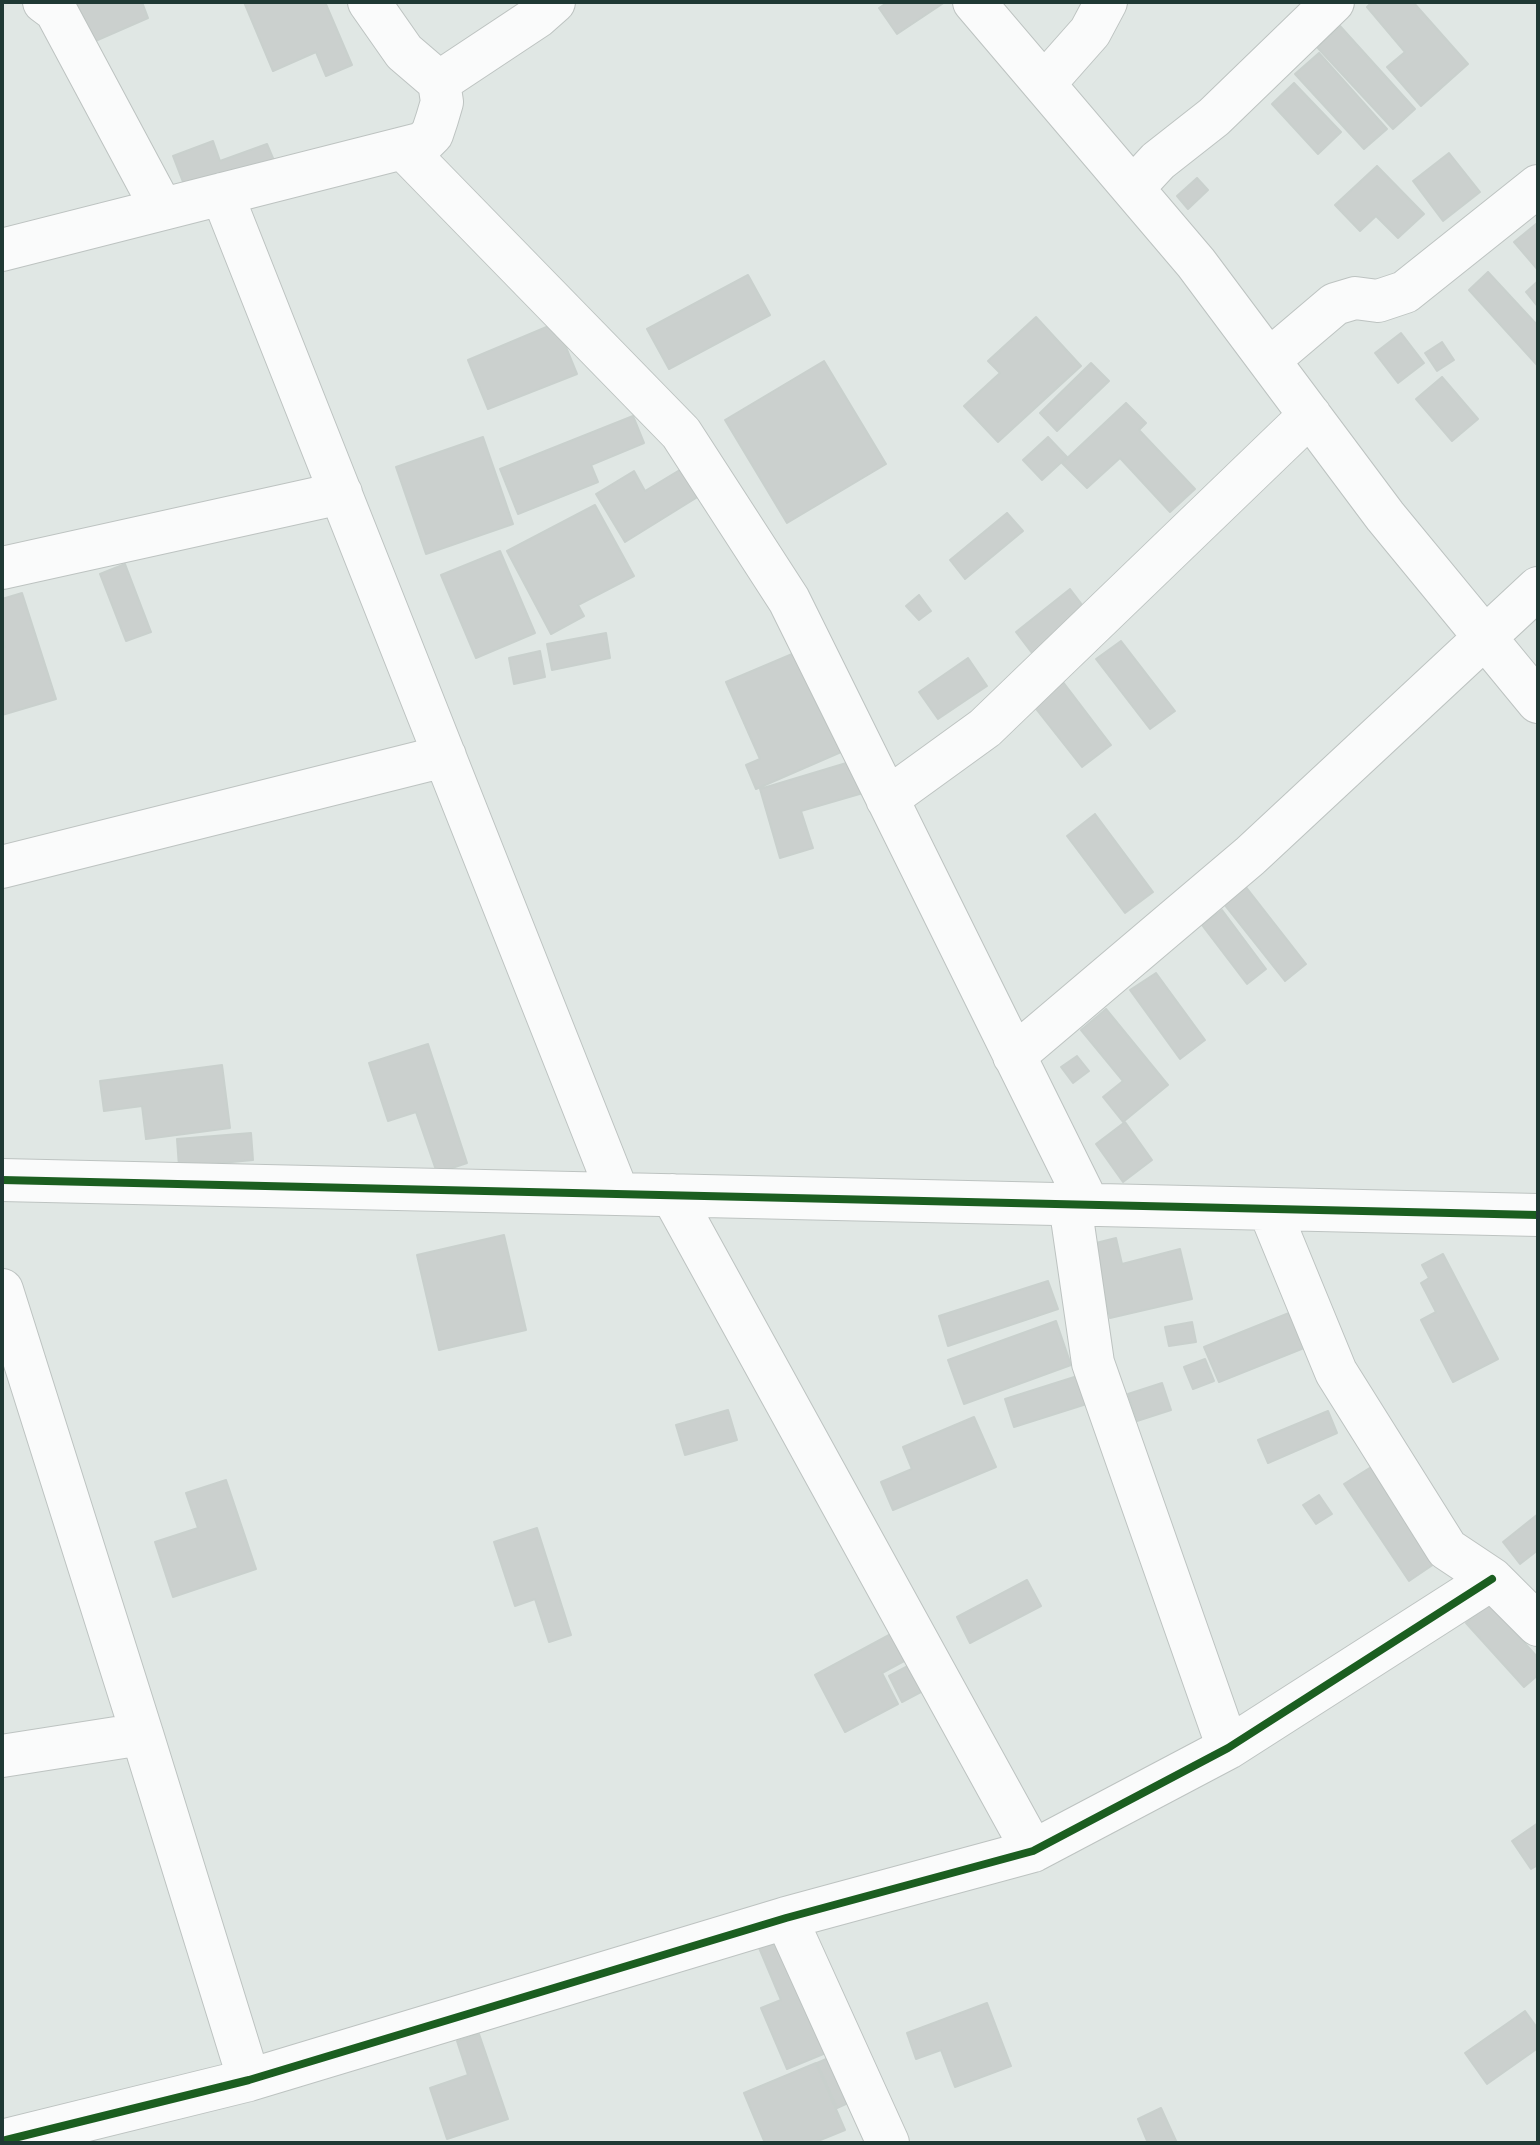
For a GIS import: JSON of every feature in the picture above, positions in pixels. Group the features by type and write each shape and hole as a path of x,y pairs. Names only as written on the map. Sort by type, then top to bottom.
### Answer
{"street":[{"path":"44,2 56,11 162,209"},
{"path":"2,250 423,143 432,134 442,102 439,82 404,52 369,2"},
{"path":"439,82 537,17 554,2"},
{"path":"974,2 1196,263 1385,516 1538,702"},
{"path":"1044,84 1090,32 1106,2"},
{"path":"1133,188 1158,161 1214,117 1333,2"},
{"path":"403,148 681,433 789,600 1014,1056 1079,1204 1093,1363 1228,1748"},
{"path":"1269,360 1335,304 1355,298 1378,301 1405,292 1538,186"},
{"path":"222,194 618,1194"},
{"path":"887,799 985,728 1310,415"},
{"path":"2,568 341,493"},
{"path":"1014,1056 1250,856 1538,588"},
{"path":"2,867 445,756"},
{"path":"2,1180 1538,1215"},
{"path":"672,1195 1033,1851"},
{"path":"1269,1209 1336,1372 1447,1549 1492,1579 1538,1625"},
{"path":"2,1290 18,1394 142,1734 249,2080"},
{"path":"2,2141 249,2080 786,1918 1033,1851 1228,1748 1492,1579"},
{"path":"2,1756 142,1734"},
{"path":"786,1918 888,2143"}],"building":[{"path":"76,2 142,2 148,18 93,42"},
{"path":"244,2 325,2 352,65 326,76 316,52 273,71"},
{"path":"888,2 945,2 897,34 879,8"},
{"path":"1372,2 1413,2 1468,64 1421,106 1387,67 1405,52 1367,7"},
{"path":"1340,26 1415,109 1393,129 1317,47"},
{"path":"1319,53 1387,129 1364,149 1295,74"},
{"path":"1294,83 1341,132 1318,154 1272,104"},
{"path":"213,141 220,161 267,144 275,163 188,195 173,156"},
{"path":"1449,153 1480,192 1443,221 1413,181"},
{"path":"1377,166 1424,214 1398,238 1376,216 1360,231 1335,205"},
{"path":"1197,178 1208,190 1188,209 1177,196"},
{"path":"1536,224 1538,226 1538,270 1514,242"},
{"path":"1488,272 1538,326 1537,365 1469,290"},
{"path":"748,275 770,315 669,369 647,329"},
{"path":"1538,281 1538,307 1526,292"},
{"path":"1036,317 1081,366 998,442 964,406 1000,373 988,361"},
{"path":"556,323 577,374 488,409 468,360"},
{"path":"1401,333 1424,363 1398,383 1375,353"},
{"path":"1442,342 1454,360 1437,371 1425,353"},
{"path":"824,361 886,464 787,523 725,420"},
{"path":"1091,363 1109,381 1057,431 1040,413"},
{"path":"1442,377 1478,419 1452,441 1416,399"},
{"path":"1126,403 1146,423 1139,430 1195,489 1170,512 1120,458 1087,488 1062,463"},
{"path":"633,416 644,443 591,465 598,482 518,514 500,469"},
{"path":"483,437 513,524 426,554 396,467"},
{"path":"1048,437 1067,457 1042,480 1023,460"},
{"path":"688,465 704,493 625,542 596,494 634,471 645,491"},
{"path":"595,505 634,576 578,605 584,616 551,634 507,551"},
{"path":"1007,513 1023,531 965,579 950,560"},
{"path":"500,551 535,633 476,658 441,575"},
{"path":"125,564 151,632 126,641 100,574"},
{"path":"1070,589 1086,610 1032,653 1016,632"},
{"path":"22,593 56,699 2,715 2,648 5,647 2,599"},
{"path":"919,595 931,611 919,620 906,606"},
{"path":"606,633 610,658 552,670 547,644"},
{"path":"1121,641 1175,711 1150,729 1096,659"},
{"path":"804,649 848,749 756,789 746,765 760,759 726,682"},
{"path":"540,651 545,677 514,684 509,658"},
{"path":"968,658 987,686 938,719 919,692"},
{"path":"1063,682 1111,745 1082,767 1033,705"},
{"path":"853,761 863,793 801,811 813,848 780,858 760,789"},
{"path":"1095,814 1153,892 1125,913 1067,836"},
{"path":"1242,882 1306,964 1285,981 1220,899"},
{"path":"1222,910 1266,969 1247,984 1202,925"},
{"path":"1156,973 1205,1040 1180,1059 1130,990"},
{"path":"1106,1009 1168,1085 1123,1122 1103,1097 1123,1081 1081,1030"},
{"path":"428,1044 467,1163 437,1173 416,1112 388,1121 369,1063"},
{"path":"1077,1056 1089,1071 1073,1083 1061,1067"},
{"path":"222,1065 230,1128 146,1139 142,1106 104,1111 100,1081"},
{"path":"1125,1122 1152,1160 1123,1182 1096,1144"},
{"path":"251,1133 253,1160 179,1167 177,1139"},
{"path":"504,1235 526,1330 439,1350 417,1255"},
{"path":"1116,1238 1122,1264 1180,1249 1192,1299 1110,1318 1092,1244"},
{"path":"1443,1254 1498,1359 1453,1382 1421,1320 1436,1312 1421,1283 1429,1278 1422,1265"},
{"path":"1048,1281 1058,1309 948,1346 939,1316"},
{"path":"1289,1313 1304,1348 1219,1382 1204,1347"},
{"path":"1056,1321 1071,1365 964,1404 948,1360"},
{"path":"1192,1322 1196,1342 1169,1346 1165,1327"},
{"path":"1205,1359 1214,1381 1193,1389 1184,1367"},
{"path":"1087,1373 1096,1401 1014,1427 1005,1399"},
{"path":"1162,1383 1171,1410 1137,1421 1128,1394"},
{"path":"728,1410 737,1440 685,1455 676,1425"},
{"path":"1328,1411 1337,1433 1268,1463 1258,1440"},
{"path":"974,1417 996,1467 893,1510 881,1482 912,1469 903,1447"},
{"path":"1376,1464 1440,1560 1409,1581 1344,1484"},
{"path":"226,1480 256,1569 173,1597 155,1542 198,1528 186,1493"},
{"path":"1319,1495 1332,1514 1316,1524 1303,1505"},
{"path":"1538,1514 1538,1550 1520,1564 1503,1542"},
{"path":"537,1528 571,1635 549,1642 535,1599 515,1606 494,1542"},
{"path":"1027,1580 1041,1606 970,1643 957,1617"},
{"path":"1489,1603 1538,1658 1538,1675 1524,1687 1466,1623"},
{"path":"902,1628 917,1654 882,1673 898,1704 845,1732 815,1675"},
{"path":"921,1659 934,1685 902,1702 889,1676"},
{"path":"1538,1823 1538,1865 1531,1869 1512,1841"},
{"path":"783,1932 833,2050 787,2069 761,2008 781,2000 757,1943"},
{"path":"987,2003 1011,2066 955,2087 941,2050 916,2059 907,2033"},
{"path":"1525,2011 1538,2029 1538,2048 1487,2084 1465,2053"},
{"path":"479,2034 508,2119 447,2139 430,2088 468,2075 457,2041"},
{"path":"840,2053 859,2098 837,2108 817,2063"},
{"path":"816,2063 845,2130 813,2143 765,2143 744,2093"},
{"path":"1161,2108 1177,2143 1148,2143 1138,2119"}],"cycle path":[{"path":"2,1180 1538,1215"},
{"path":"2,2141 249,2080 786,1918 1033,1851 1228,1748 1492,1579"}]}
